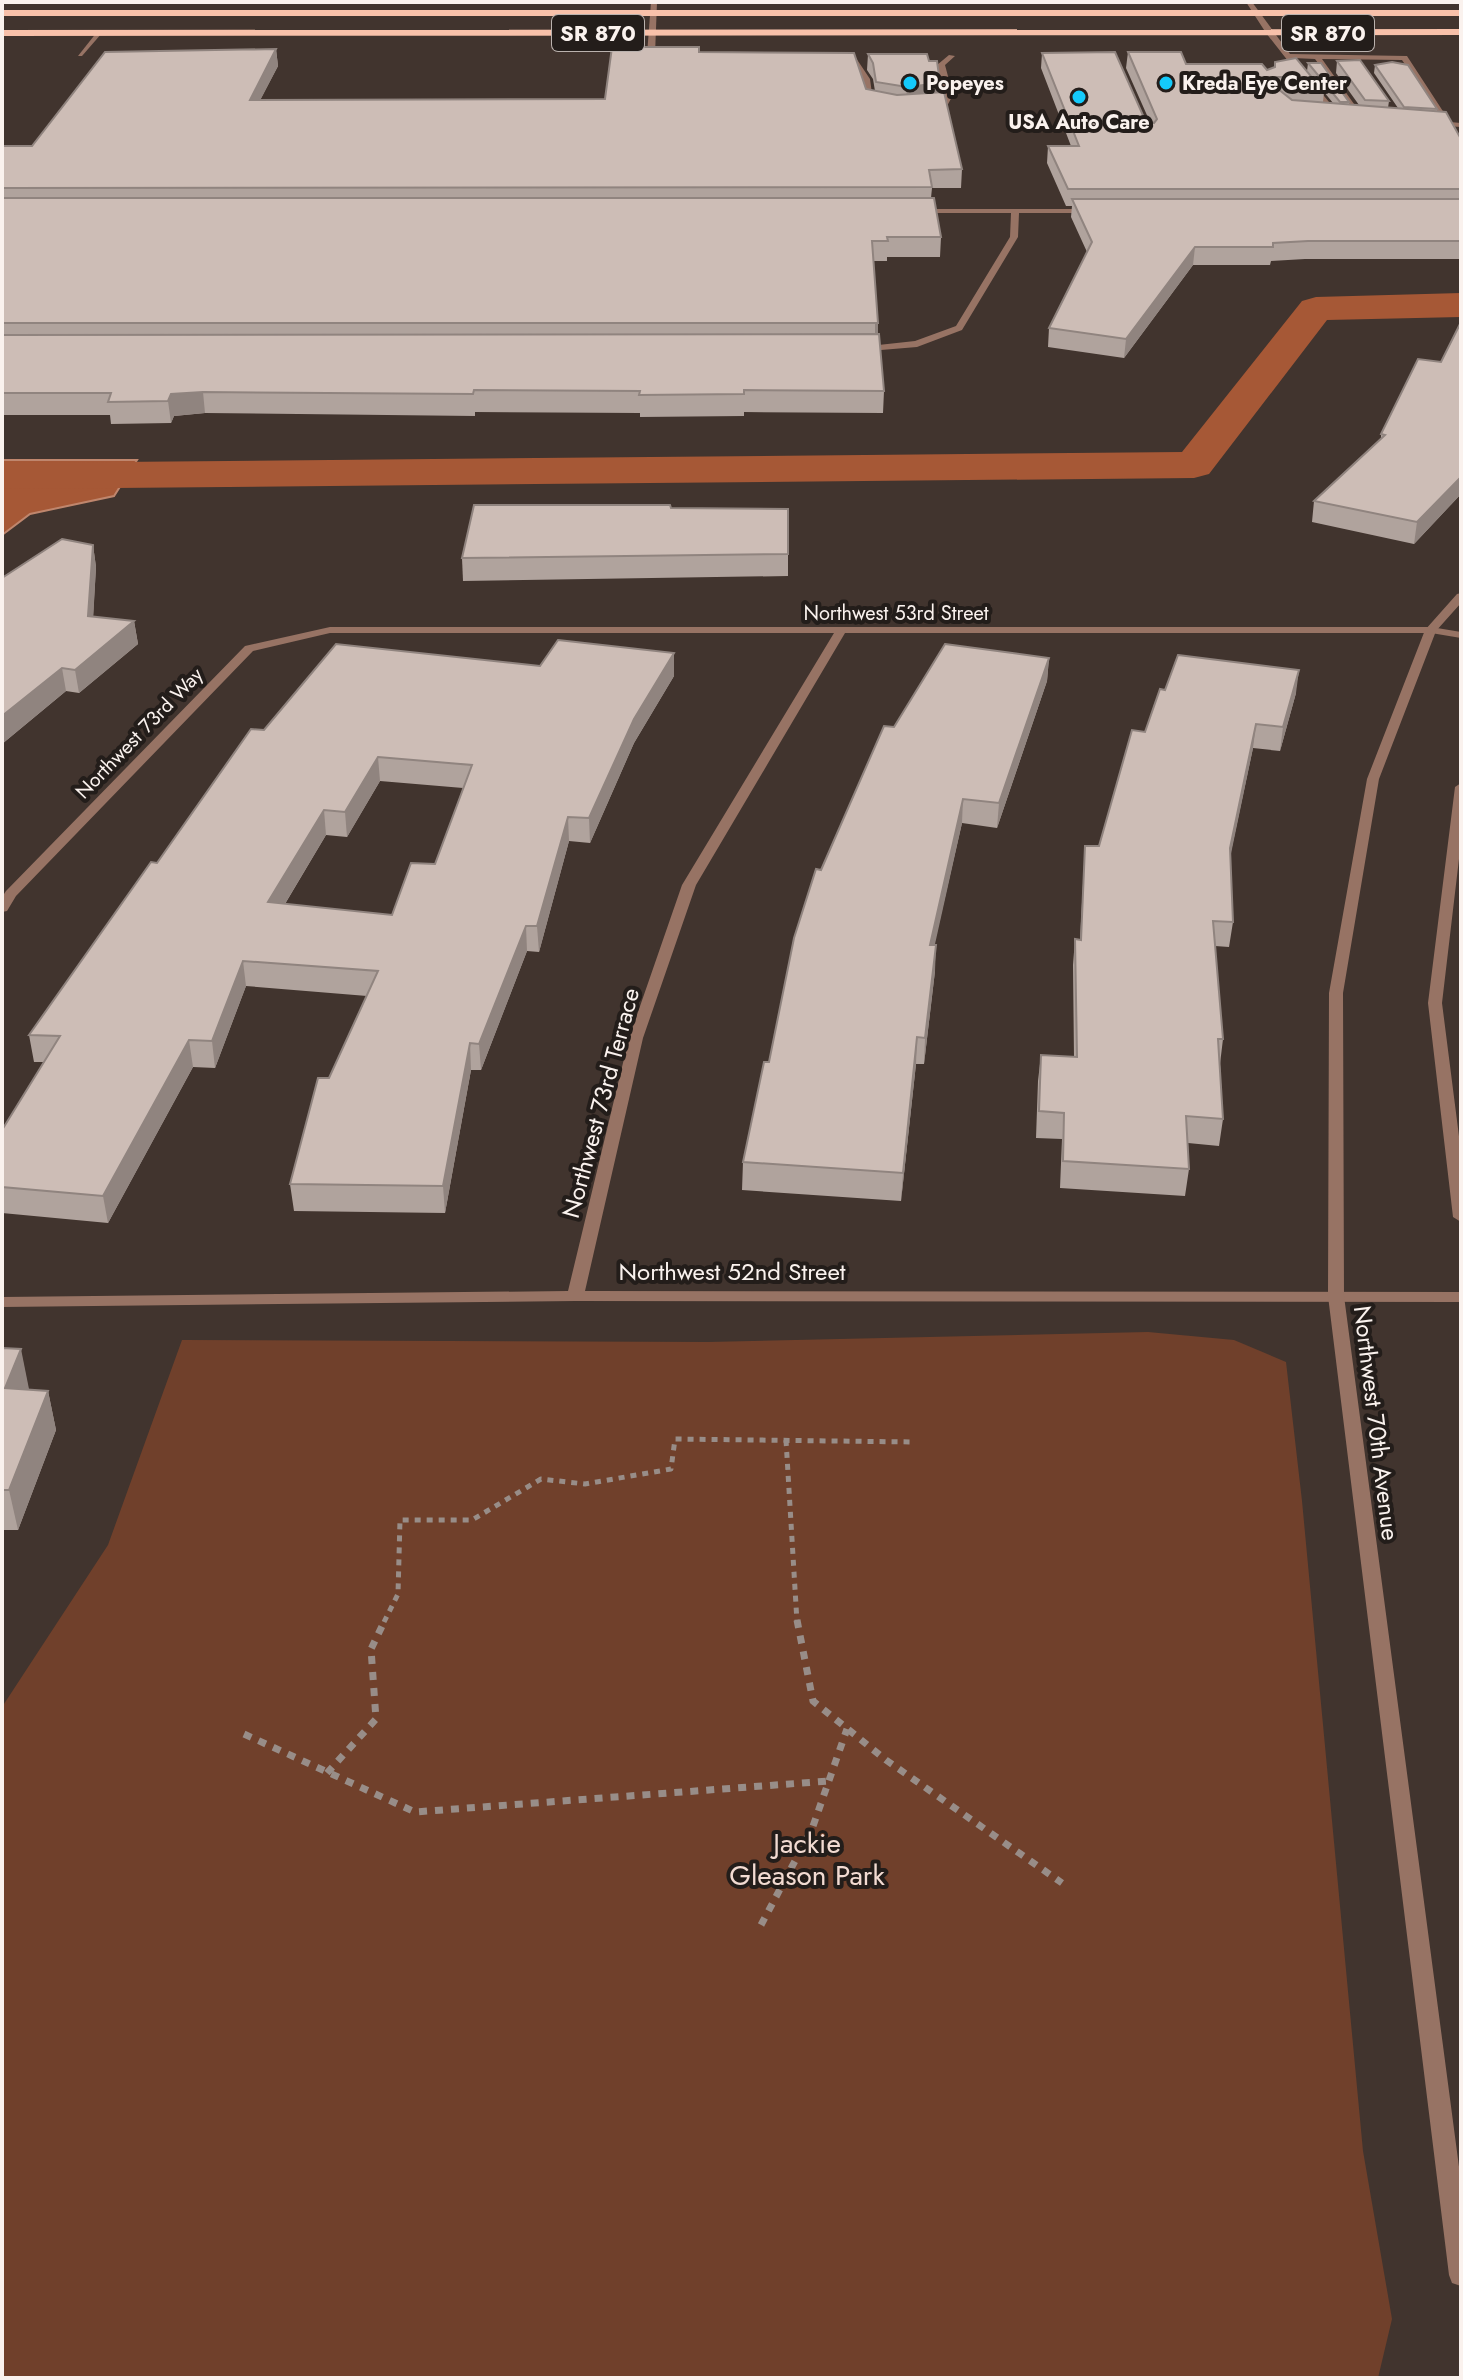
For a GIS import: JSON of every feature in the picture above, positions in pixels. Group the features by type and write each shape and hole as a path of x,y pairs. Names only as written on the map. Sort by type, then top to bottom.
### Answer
{"highway":[{"name":"SR 870","path":"2,13 654,7 1461,13"},
{"name":"SR 870","path":"2,33 1461,32"}],"street":[{"path":"1249,2 1269,33 1335,115"},
{"path":"651,55 654,7"},
{"path":"80,55 99,33"},
{"path":"852,56 866,79 869,102 891,107"},
{"path":"914,108 944,104 949,95 941,65 951,56"},
{"path":"1290,56 1404,58 1448,124"},
{"path":"1317,56 1360,118"},
{"path":"1354,56 1361,65"},
{"path":"1286,67 1298,67"},
{"path":"1323,115 1373,119"},
{"path":"1423,122 1461,125"},
{"path":"904,211 1094,211"},
{"path":"843,350 875,350 917,344 959,328 1014,237 1015,211"},
{"name":"Northwest 70th Avenue","path":"1461,596 1431,630 1373,779 1336,993 1336,1296 1461,2275"},
{"name":"Northwest 53rd Street","path":"330,630 1431,630 1461,635"},
{"name":"Northwest 73rd Way","path":"2,908 7,894 249,648 330,630"},
{"name":"Northwest 73rd Terrace","path":"575,1296 636,1038 689,885 841,631"},
{"path":"1461,787 1435,1003 1461,1217"},
{"name":"Northwest 52nd Street","path":"2,1302 575,1296 1461,1297"}],"path":[{"path":"327,1773 376,1719 371,1649 398,1594 400,1520 472,1520 541,1479 585,1484 671,1469 675,1439 914,1442"},
{"path":"786,1440 794,1534 796,1615 813,1701 847,1729 1062,1883"},
{"path":"761,1925 812,1829 847,1729"},
{"path":"244,1734 415,1812 829,1781"}],"green space":[{"name":"Jackie Gleason Park","path":"1148,1332 1234,1340 1286,1362 1302,1501 1363,2151 1392,2319 1378,2378 2,2378 2,1707 108,1545 182,1340 708,1342"}],"shaded area":[{"path":"2,460 137,460 114,496 30,514 2,535"}],"building":[{"path":"612,47 699,47 699,52 854,53 866,89 897,95 944,92 962,169 929,170 932,187 2,188 2,146 32,146 105,52 276,49 250,100 605,99"},
{"path":"1115,52 1145,120 1154,123 1157,119 1128,52 1181,52 1186,64 1262,64 1267,70 1275,67 1275,62 1296,58 1324,92 1298,90 1283,77 1273,77 1273,85 1292,100 1446,112 1461,139 1461,189 1068,189 1048,146 1079,146 1042,53"},
{"path":"868,54 927,54 929,61 937,61 940,83 907,87 876,82"},
{"path":"1360,60 1389,101 1365,100 1337,61"},
{"path":"1392,62 1408,65 1437,109 1404,107 1375,65"},
{"path":"1308,63 1321,63 1349,102 1340,102"},
{"path":"2,198 934,198 941,237 887,237 888,241 872,241 878,323 2,323"},
{"path":"1072,199 1461,199 1461,241 1308,241 1273,243 1273,247 1195,247 1126,339 1049,328 1092,242"},
{"path":"1461,322 1461,477 1417,522 1314,501 1385,435 1381,434 1418,359 1441,362"},
{"path":"879,334 884,391 744,390 744,394 639,395 640,391 474,390 473,394 203,392 171,394 168,401 108,402 111,393 2,393 2,335"},
{"path":"474,505 670,505 671,508 788,509 788,554 462,558"},
{"path":"62,539 93,545 88,616 134,621 75,670 62,668 2,716 2,578"},
{"path":"558,640 674,653 634,719 589,818 568,817 537,926 526,926 479,1044 470,1043 443,1186 290,1184 318,1078 329,1078 378,971 243,961 212,1041 189,1040 103,1196 2,1187 2,1130 60,1036 29,1035 151,862 157,863 251,729 264,730 336,644 540,666","holes":["378,757 472,765 435,864 411,863 392,915 268,902 324,810 345,812"]},
{"path":"945,644 1049,658 999,803 963,799 930,945 936,945 925,1038 917,1037 903,1173 743,1162 764,1062 769,1062 794,938 816,869 821,870 884,726 894,727"},
{"path":"1178,655 1299,670 1283,727 1256,724 1230,848 1233,922 1213,921 1223,1039 1218,1039 1223,1119 1186,1116 1189,1169 1063,1161 1064,1113 1039,1111 1041,1055 1077,1057 1075,939 1081,940 1085,846 1099,846 1132,730 1145,732 1160,689 1165,690"},
{"path":"2,1348 21,1349 5,1388 48,1391 9,1490 2,1490"}],"waterway":[{"path":"2,476 1194,465 1316,309 1461,305"}],"place":[{"name":"Popeyes","path":"910,83"},
{"name":"Kreda Eye Center","path":"1166,83"},
{"name":"USA Auto Care","path":"1079,97"}]}
